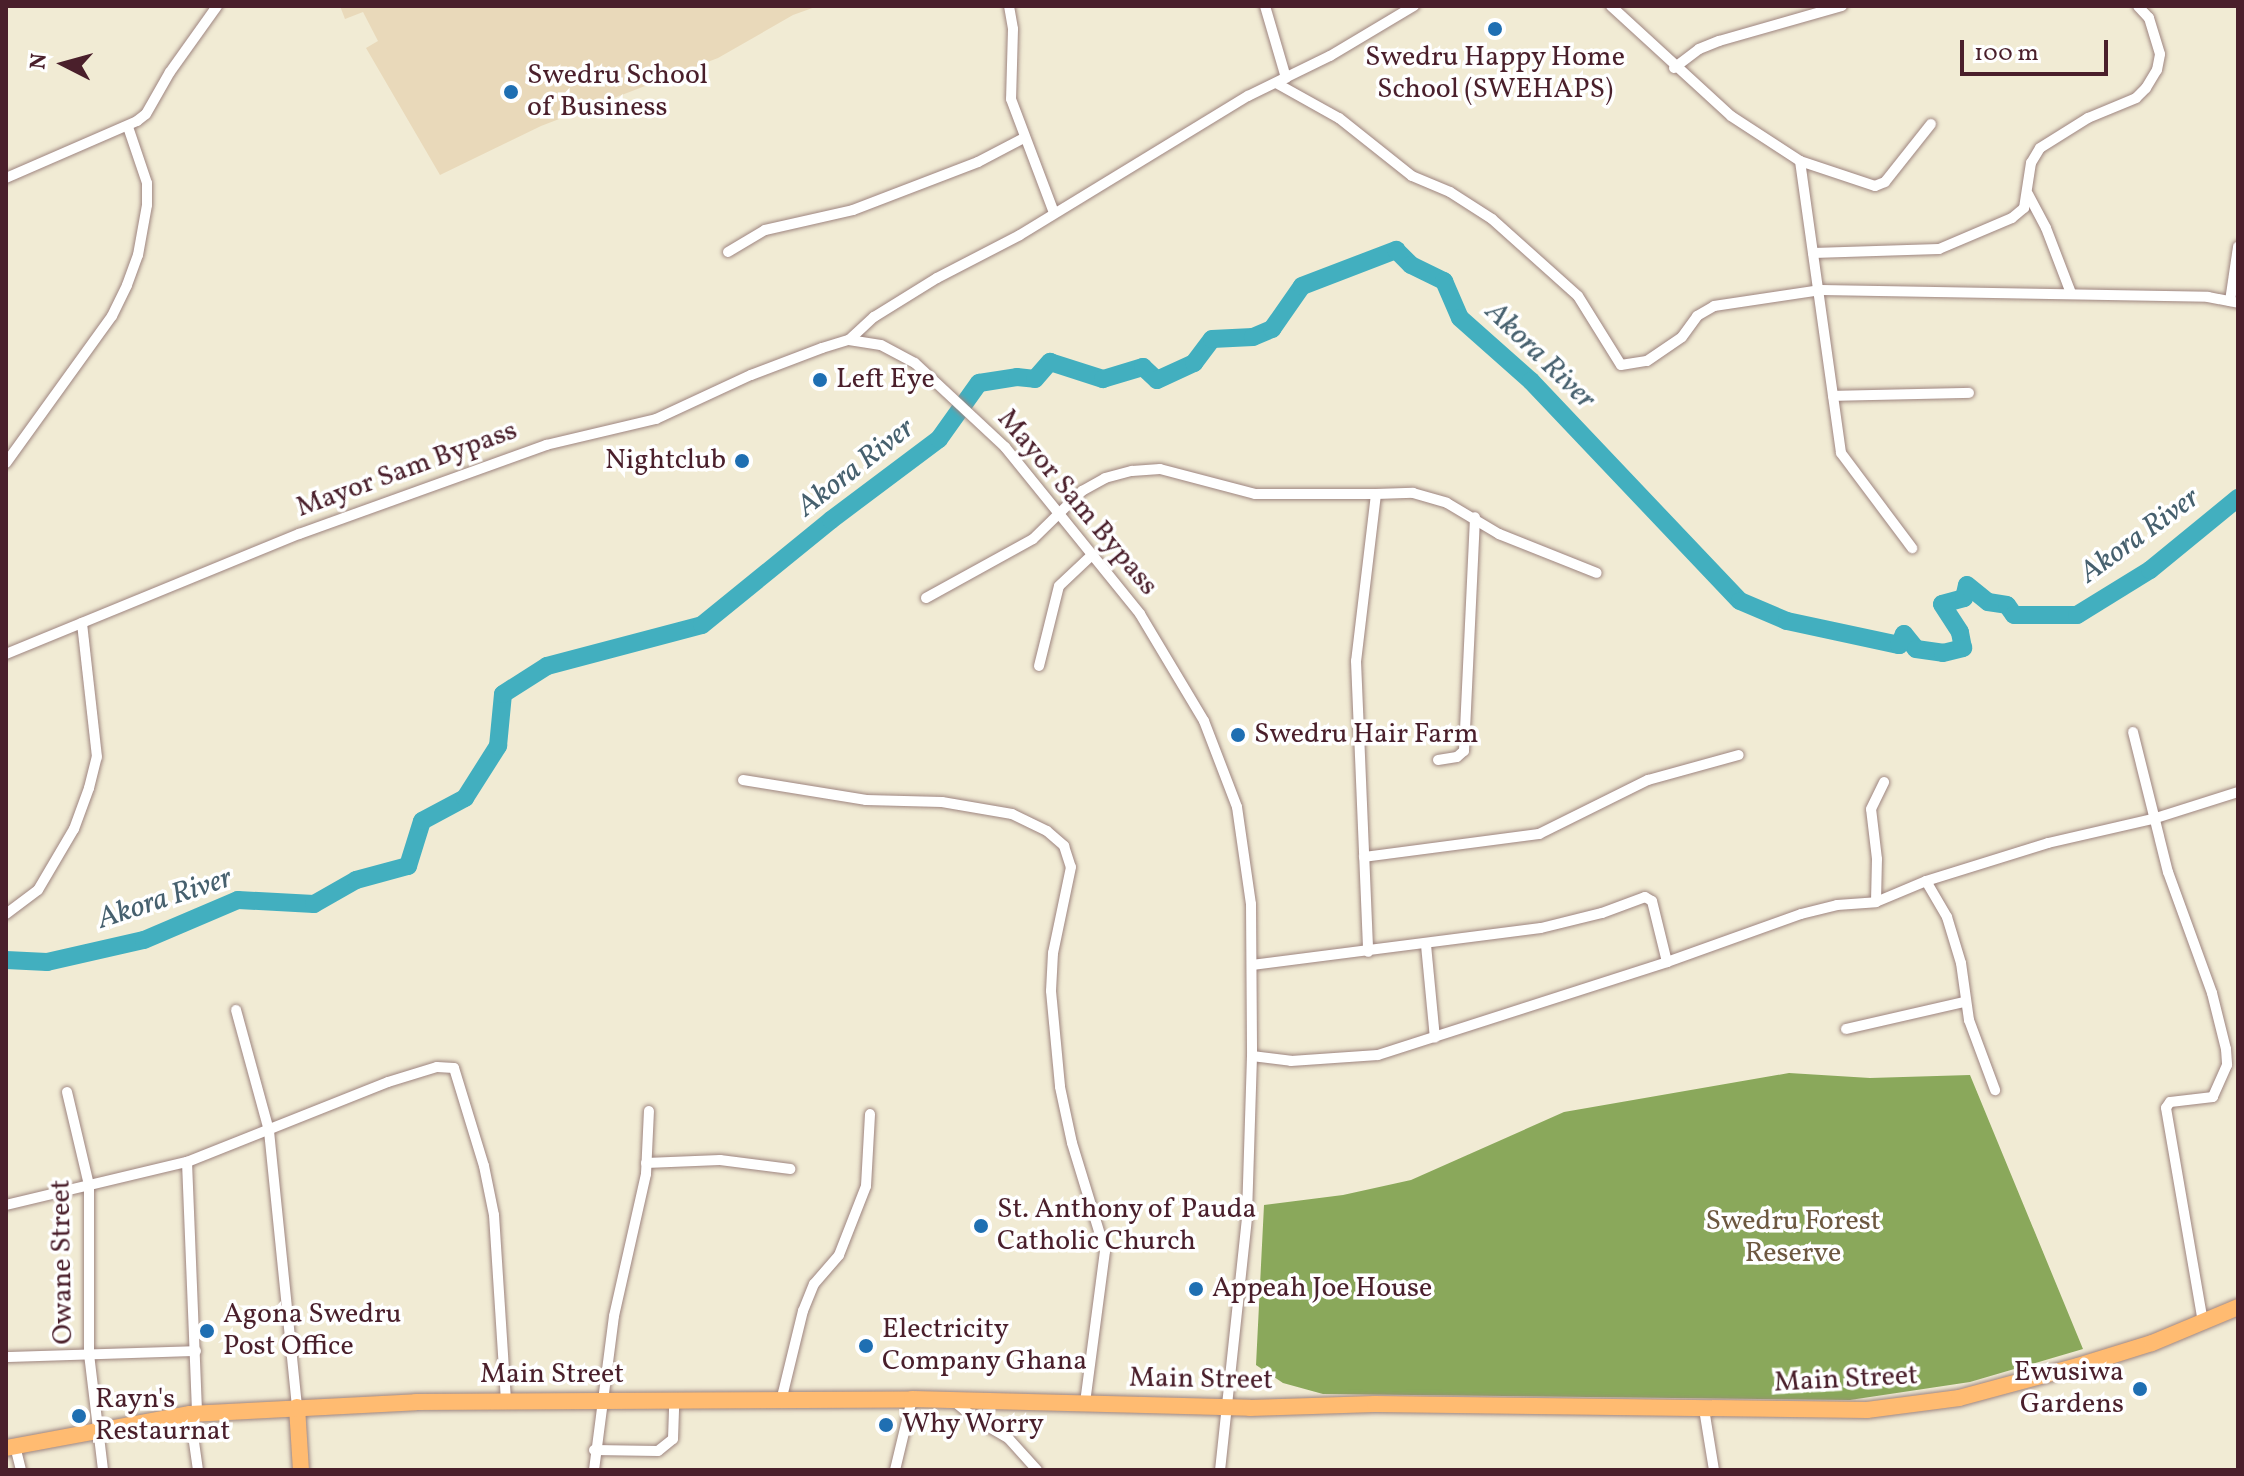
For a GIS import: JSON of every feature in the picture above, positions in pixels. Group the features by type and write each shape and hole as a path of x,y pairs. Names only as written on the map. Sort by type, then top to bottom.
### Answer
{"main road":[{"name":"Main Street","path":"11,1447 96,1432 137,1421 193,1414 297,1407 506,1401 912,1399 1227,1406 1375,1404 1867,1410 1959,1398 2111,1357 2238,1307"},
{"path":"297,1407 301,1470"}],"street":[{"path":"6,178 128,127 146,114 170,72 217,6"},
{"path":"1009,6 1013,29 1011,99 1054,213"},
{"path":"1265,6 1281,81 1339,118 1412,176 1450,192 1492,219 1578,296 1621,365 1647,361 1682,337 1697,316 1714,306 1821,290 2071,293 2208,297 2234,302 2238,247"},
{"path":"849,340 899,301 1054,213 1167,143 1400,18 1414,6"},
{"path":"1674,68 1699,49 1719,41 1842,6"},
{"path":"1813,253 1939,249 2012,218 2024,208 2031,163 2052,138 2136,98 2157,70 2160,54 2149,18 2138,6"},
{"path":"1614,7 1674,68 1731,116 1800,161 1875,186 1885,182 1931,124"},
{"path":"6,463 112,316 138,255 147,205 147,183 128,127"},
{"path":"728,252 765,230 853,210 978,162 1024,138"},
{"path":"1800,161 1821,290 1841,453 1912,548"},
{"path":"2028,194 2046,228 2071,293"},
{"name":"Mayor Sam Bypass","path":"6,654 299,534 546,445 656,419 751,375 849,340 896,350 1005,447 1140,614 1182,679 1237,807 1246,854 1252,965 1252,1056 1247,1218 1220,1470"},
{"path":"1833,396 1969,393"},
{"path":"926,598 1020,547 1082,491 1105,478 1160,469 1255,494 1413,493 1447,503 1499,534 1597,573"},
{"path":"1368,952 1356,661 1376,494"},
{"path":"1438,760 1457,757 1464,751 1475,517"},
{"path":"1039,666 1059,586 1092,555"},
{"path":"6,914 38,890 74,829 89,788 97,757 82,623"},
{"path":"2133,732 2170,882 2212,993 2226,1049 2224,1075 2213,1097 2170,1102 2166,1108 2203,1323"},
{"path":"1364,857 1539,834 1648,780 1739,755"},
{"path":"743,780 866,800 942,802 1012,814 1047,831 1064,846 1071,867 1053,953 1051,991 1060,1087 1072,1143 1105,1251 1085,1403"},
{"path":"1876,902 1877,859 1871,809 1884,782"},
{"path":"1252,1056 1291,1061 1378,1055 1534,1002 1667,962 1801,914 1837,905 1876,902 1926,881 2048,843 2156,818 2238,792"},
{"path":"1926,881 1947,917 1961,963 1964,1002 1995,1090"},
{"path":"1252,965 1426,945 1574,921 1645,897 1652,901 1667,962"},
{"path":"1426,945 1435,1038"},
{"path":"1846,1029 1964,1002"},
{"path":"236,1010 269,1131 297,1407"},
{"path":"6,1205 187,1162 388,1082 437,1067 454,1068 484,1166 494,1215 506,1401"},
{"path":"2224,1075 2238,1068"},
{"name":"Owane Street","path":"67,1092 89,1185 89,1354 103,1470"},
{"path":"594,1470 600,1401 646,1163 649,1111"},
{"path":"781,1401 803,1311 814,1284 839,1255 866,1186 870,1114"},
{"path":"646,1163 720,1160 790,1169"},
{"path":"187,1162 196,1351 193,1414 198,1470"},
{"path":"6,1357 196,1351"},
{"path":"895,1470 912,1399"},
{"path":"594,1450 658,1451 673,1439 674,1401"},
{"path":"955,1402 975,1419 1009,1439 1037,1470"},
{"path":"1704,1409 1714,1470"},
{"path":"11,1447 21,1470"}],"shaded area":[{"name":"Swedru School of Business","path":"340,6 818,6 793,15 718,58 541,126 440,175 366,48 378,41 363,12 345,19"}],"green space":[{"name":"Swedru Forest Reserve","path":"1789,1073 1870,1078 1970,1075 2083,1349 1970,1382 1850,1400 1323,1394 1283,1383 1256,1365 1264,1205 1343,1195 1411,1180 1564,1112"}],"waterway":[{"name":"Akora River","path":"6,960 47,962 144,940 238,900 314,904 356,880 408,866 422,821 465,798 498,746 503,694 547,666 702,625 831,520 939,439 979,383 1017,377 1035,379 1050,362 1103,379 1143,367 1157,380 1194,363 1212,339 1253,337 1272,329 1302,286 1396,250 1411,265 1444,281 1460,318 1531,381 1740,601 1787,621 1899,645 1904,634 1916,649 1943,653 1963,648 1960,632 1942,604 1964,598 1967,585 1988,602 2007,605 2014,615 2077,615 2150,570 2238,498"}],"place":[{"name":"Swedru Happy Home School (SWEHAPS)","path":"1495,29"},
{"name":"Swedru School of Business","path":"511,92"},
{"name":"Left Eye","path":"820,380"},
{"name":"Nightclub","path":"742,461"},
{"name":"Swedru Hair Farm","path":"1238,735"},
{"name":"St. Anthony of Pauda Catholic Church","path":"981,1226"},
{"name":"Appeah Joe House","path":"1196,1289"},
{"name":"Agona Swedru Post Office","path":"207,1331"},
{"name":"Electricity Company Ghana","path":"866,1346"},
{"name":"Ewusiwa Gardens","path":"2140,1389"},
{"name":"Rayn's Restaurnat","path":"79,1416"},
{"name":"Why Worry","path":"886,1425"}]}
